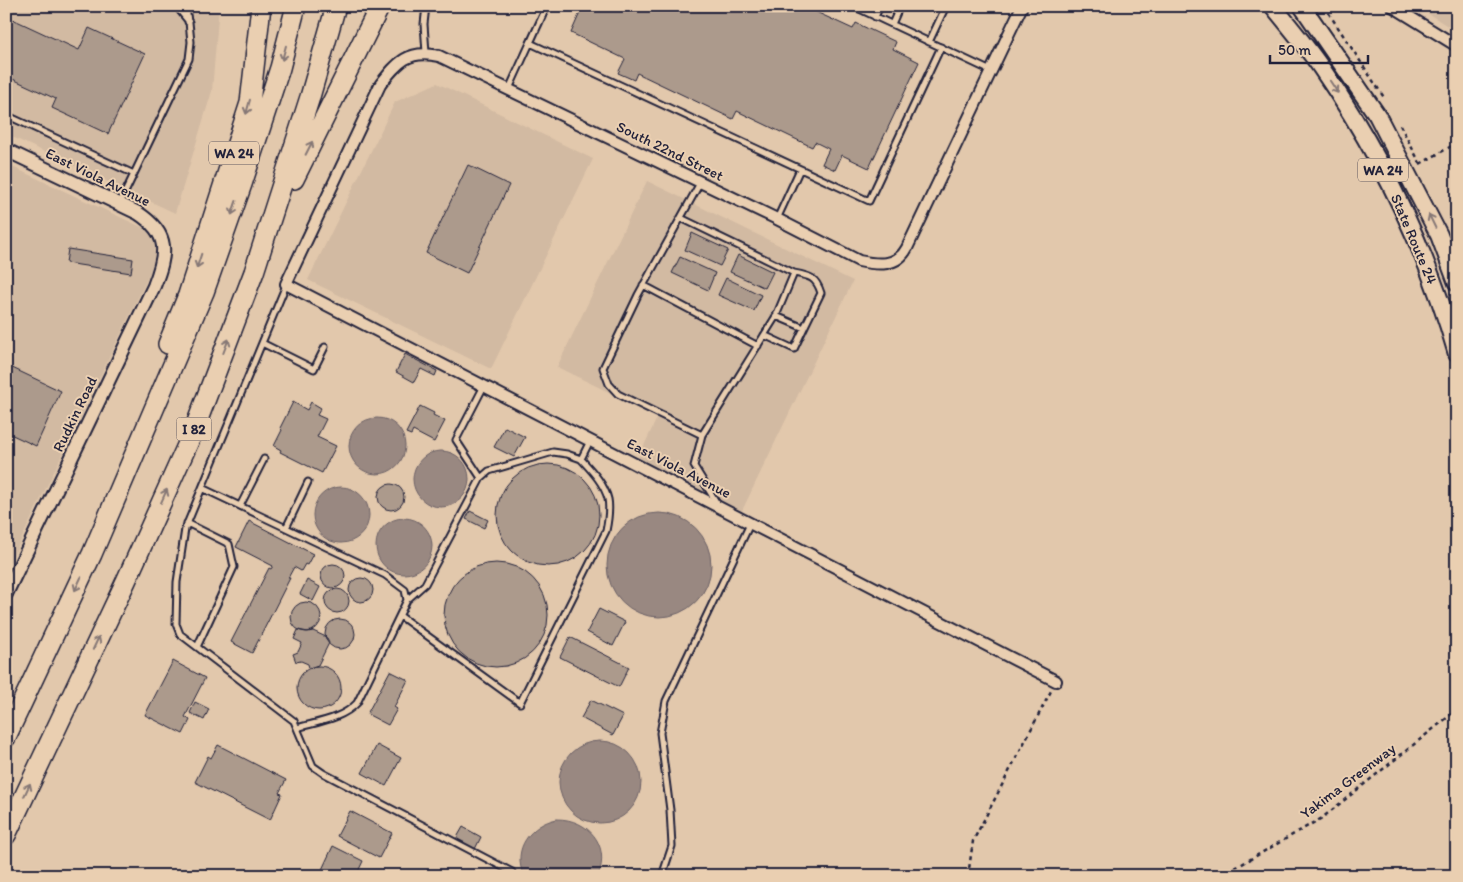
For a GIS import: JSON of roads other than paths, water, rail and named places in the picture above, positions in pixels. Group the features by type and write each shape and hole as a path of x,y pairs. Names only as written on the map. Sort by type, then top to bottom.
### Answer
{"highway":[{"name":"WA 24","path":"92,554 118,468 188,295 250,103 261,6"},
{"path":"6,737 92,554 204,292 277,77 296,6"},
{"name":"I 82","path":"6,835 126,581 194,430 254,272 310,97 336,6"},
{"path":"254,272 302,162 380,6"}],"main road":[{"name":"State Route 24","path":"1273,6 1322,68 1356,122 1385,175 1413,233 1437,292 1457,354"},
{"name":"State Route 24","path":"1302,6 1377,115 1439,235 1457,283"}],"street":[{"name":"South 22nd Street","path":"426,53 439,56 860,261 871,264 890,264 904,253 907,248 1022,6"},
{"path":"1392,6 1457,46"},
{"path":"286,284 380,85 396,66 409,56 426,53"},
{"name":"East Viola Avenue","path":"6,150 151,221 163,245"},
{"name":"Rudkin Road","path":"6,594 154,286 163,258 163,245"},
{"name":"East Viola Avenue","path":"286,284 1056,681"}],"lane":[{"path":"176,6 189,22"},
{"path":"119,204 189,59 191,42 186,6"},
{"path":"426,6 424,24 426,53"},
{"path":"508,90 547,6"},
{"path":"853,6 991,71"},
{"path":"875,16 880,6"},
{"path":"892,24 900,6"},
{"path":"929,42 946,6"},
{"path":"530,43 869,201 941,47"},
{"path":"6,115 134,174"},
{"path":"777,219 800,169"},
{"path":"701,182 643,285 603,368 609,384 618,394 702,436"},
{"path":"681,218 794,273 810,276 818,284 821,293 794,349 764,336"},
{"path":"719,506 694,466 702,436 776,316 794,273"},
{"path":"286,284 185,529 177,582 176,624 180,634 294,721 313,766 322,773 512,872"},
{"path":"643,285 758,346"},
{"path":"776,316 804,328"},
{"path":"262,343 314,369 325,347"},
{"path":"481,478 456,440 484,386"},
{"path":"581,459 590,441"},
{"path":"297,728 350,711 357,703 407,600 425,584 481,478 489,471 552,452 567,454 581,459 594,473 608,498 606,531 520,703 400,616"},
{"path":"240,506 264,459"},
{"path":"286,528 308,482"},
{"path":"202,488 385,576 404,590 407,600"},
{"path":"187,523 229,544 234,567 197,647"},
{"path":"662,876 672,846 670,810 660,733 666,701 750,524"}]}
